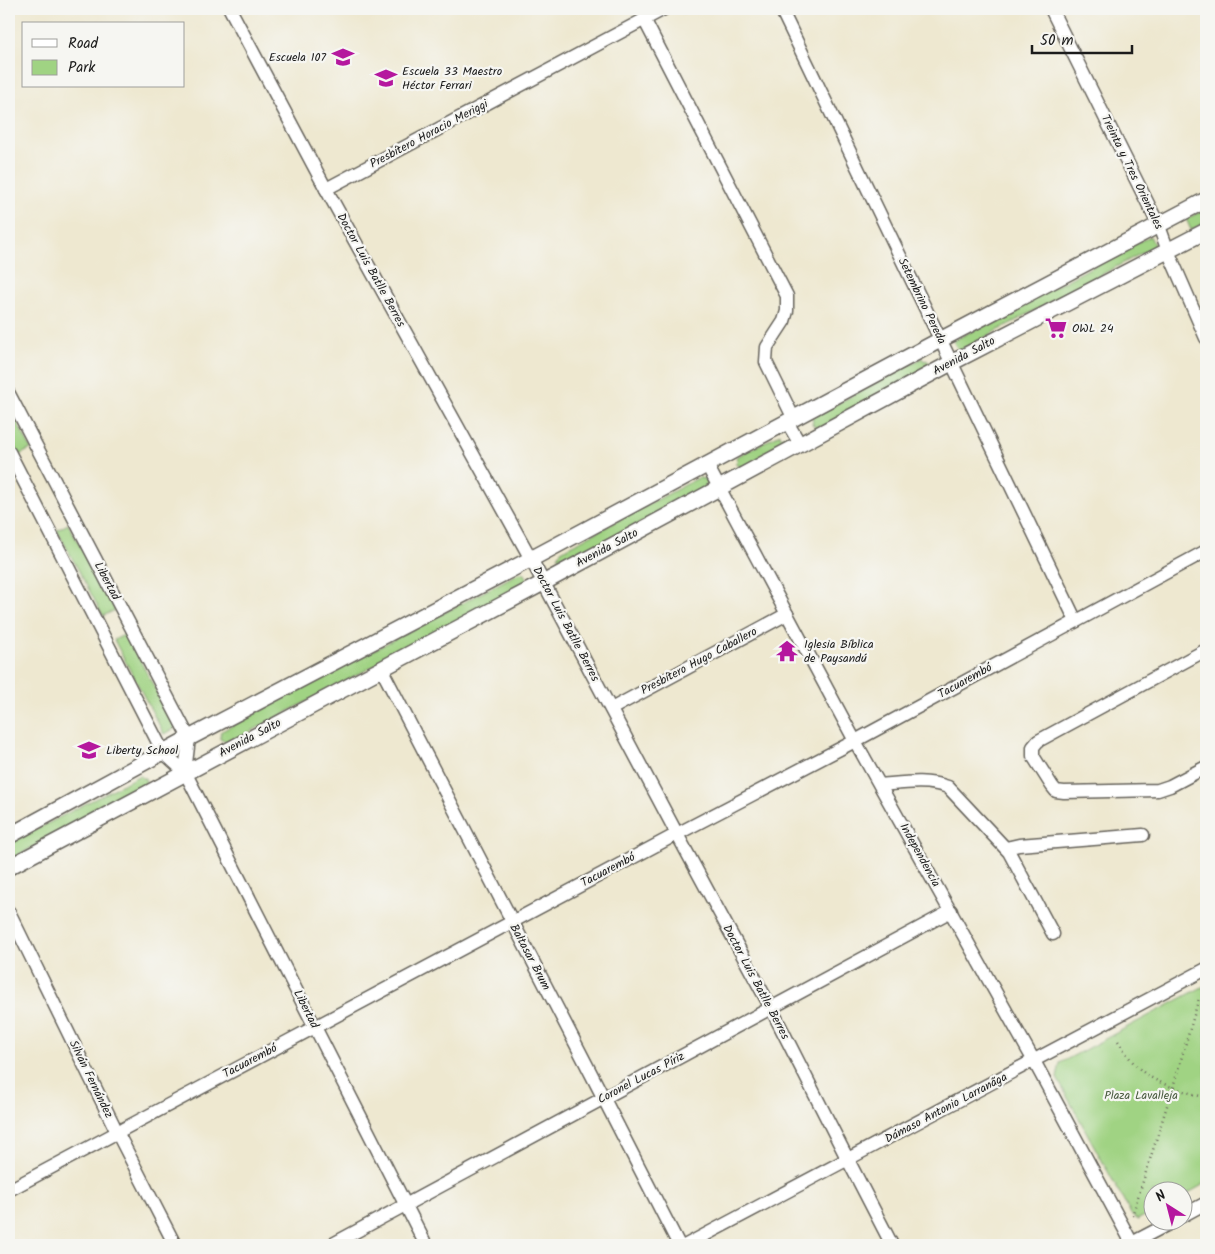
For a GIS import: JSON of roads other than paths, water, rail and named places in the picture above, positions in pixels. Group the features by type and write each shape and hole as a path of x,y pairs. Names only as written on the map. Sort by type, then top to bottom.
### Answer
{"street":[{"name":"Doctor Luis Batlle Berres","path":"230,9 326,189 531,559 771,1008 892,1245"},
{"name":"Setembrino Pereda","path":"781,9 1076,621"},
{"name":"Treinta y Tres Orientales","path":"1051,9 1159,226 1206,338"},
{"name":"Presbítero Horacio Meriggi","path":"326,189 652,13"},
{"path":"652,13 787,296 787,311 784,321 766,347 766,362 800,444"},
{"name":"Avenida Salto","path":"9,836 189,738 531,559 1206,200"},
{"name":"Avenida Salto","path":"9,867 543,583 951,363 1206,231"},
{"name":"Libertad","path":"9,394 189,738"},
{"name":"Libertad","path":"9,452 163,752 185,772 426,1245"},
{"name":"Independencia","path":"707,464 855,741 1034,1061 1130,1242"},
{"name":"Tacuarembó","path":"9,1190 855,741 1206,551"},
{"name":"Presbítero Hugo Caballero","path":"611,709 788,614"},
{"path":"1206,650 1038,741 1033,747 1033,756 1052,786 1056,791 1064,792 1158,790 1170,786 1206,766"},
{"name":"Baltasar Brum","path":"381,668 679,1245"},
{"path":"185,772 189,738"},
{"path":"880,785 923,781 948,786 1009,852 1053,934"},
{"path":"1006,848 1019,845 1143,835"},
{"name":"Coronel Lucas Píriz","path":"331,1245 951,911"},
{"name":"Silván Fernández","path":"9,912 175,1245"},
{"name":"Dámaso Antonio Larranãga","path":"686,1245 1206,969"},
{"path":"1192,1211 1206,1203"},
{"path":"1130,1242 1151,1232"}],"place":[{"name":"Escuela 107","path":"343,57"},
{"name":"Escuela 33 Maestro Héctor Ferrari","path":"386,78"},
{"name":"OWL 24","path":"1056,328"},
{"name":"Iglesia Bíblica de Paysandú","path":"787,651"},
{"name":"Liberty School","path":"89,750"}],"park label":[{"name":"Plaza Lavalleja","path":"1141,1095"}]}
